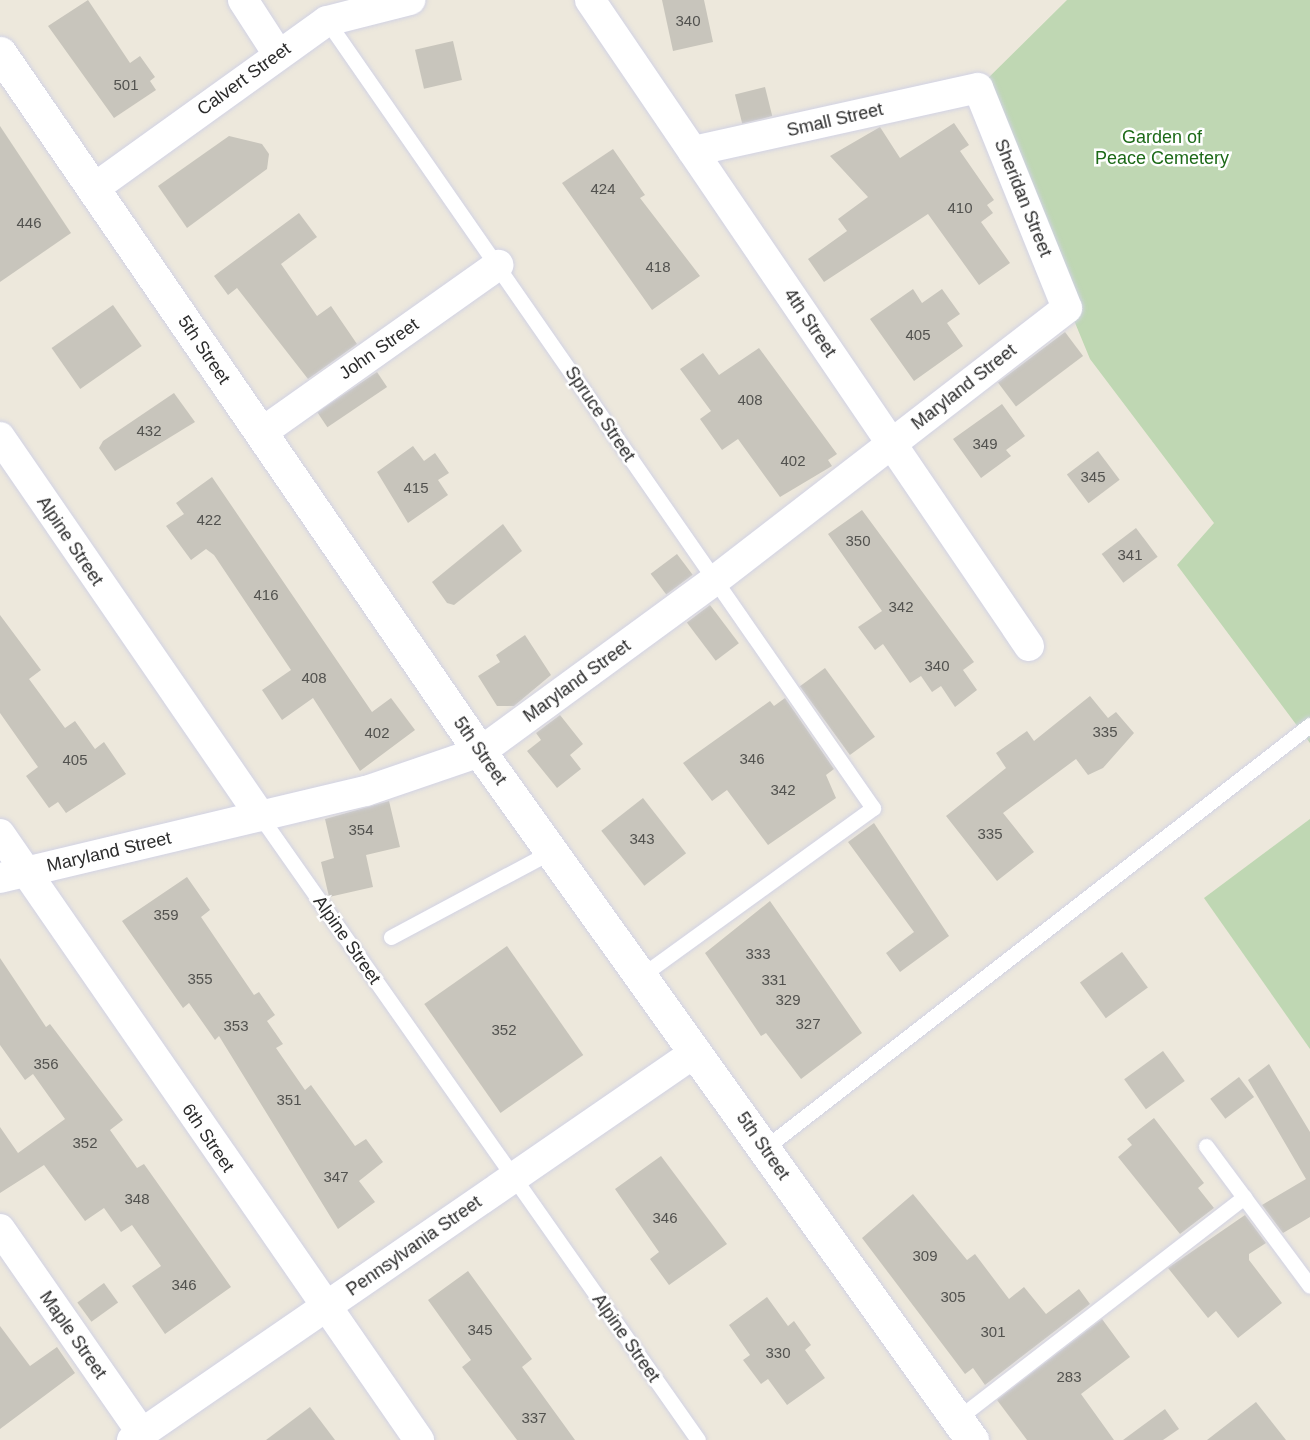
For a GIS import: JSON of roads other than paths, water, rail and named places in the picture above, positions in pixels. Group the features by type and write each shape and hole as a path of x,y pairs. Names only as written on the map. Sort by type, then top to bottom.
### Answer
{"street":[{"path":"243,0 278,54"},
{"name":"Calvert Street","path":"93,189 327,21 411,0"},
{"name":"4th Street","path":"590,0 1029,646"},
{"name":"5th Street","path":"0,53 480,752 642,975 964,1430"},
{"name":"Small Street","path":"693,151 978,88"},
{"name":"Sheridan Street","path":"978,88 1067,308"},
{"name":"John Street","path":"261,433 498,265"},
{"name":"Maryland Street","path":"13,875 366,791 480,752 714,581 1067,308"},
{"name":"Alpine Street","path":"0,437 260,816"},
{"name":"6th Street","path":"0,834 13,875 419,1440"},
{"name":"Pennsylvania Street","path":"140,1438 324,1308 696,1052"},
{"name":"Maple Street","path":"0,1229 140,1438"}],"lane":[{"name":"Spruce Street","path":"327,21 873,808 642,975"},
{"path":"765,1148 1310,724"},
{"name":"Alpine Street","path":"260,816 698,1440"},
{"path":"391,937 552,851"},
{"path":"1206,1146 1310,1286"},
{"path":"964,1430 1244,1197"}],"park label":[{"name":"Garden of Peace Cemetery","path":"1162,148"}]}
